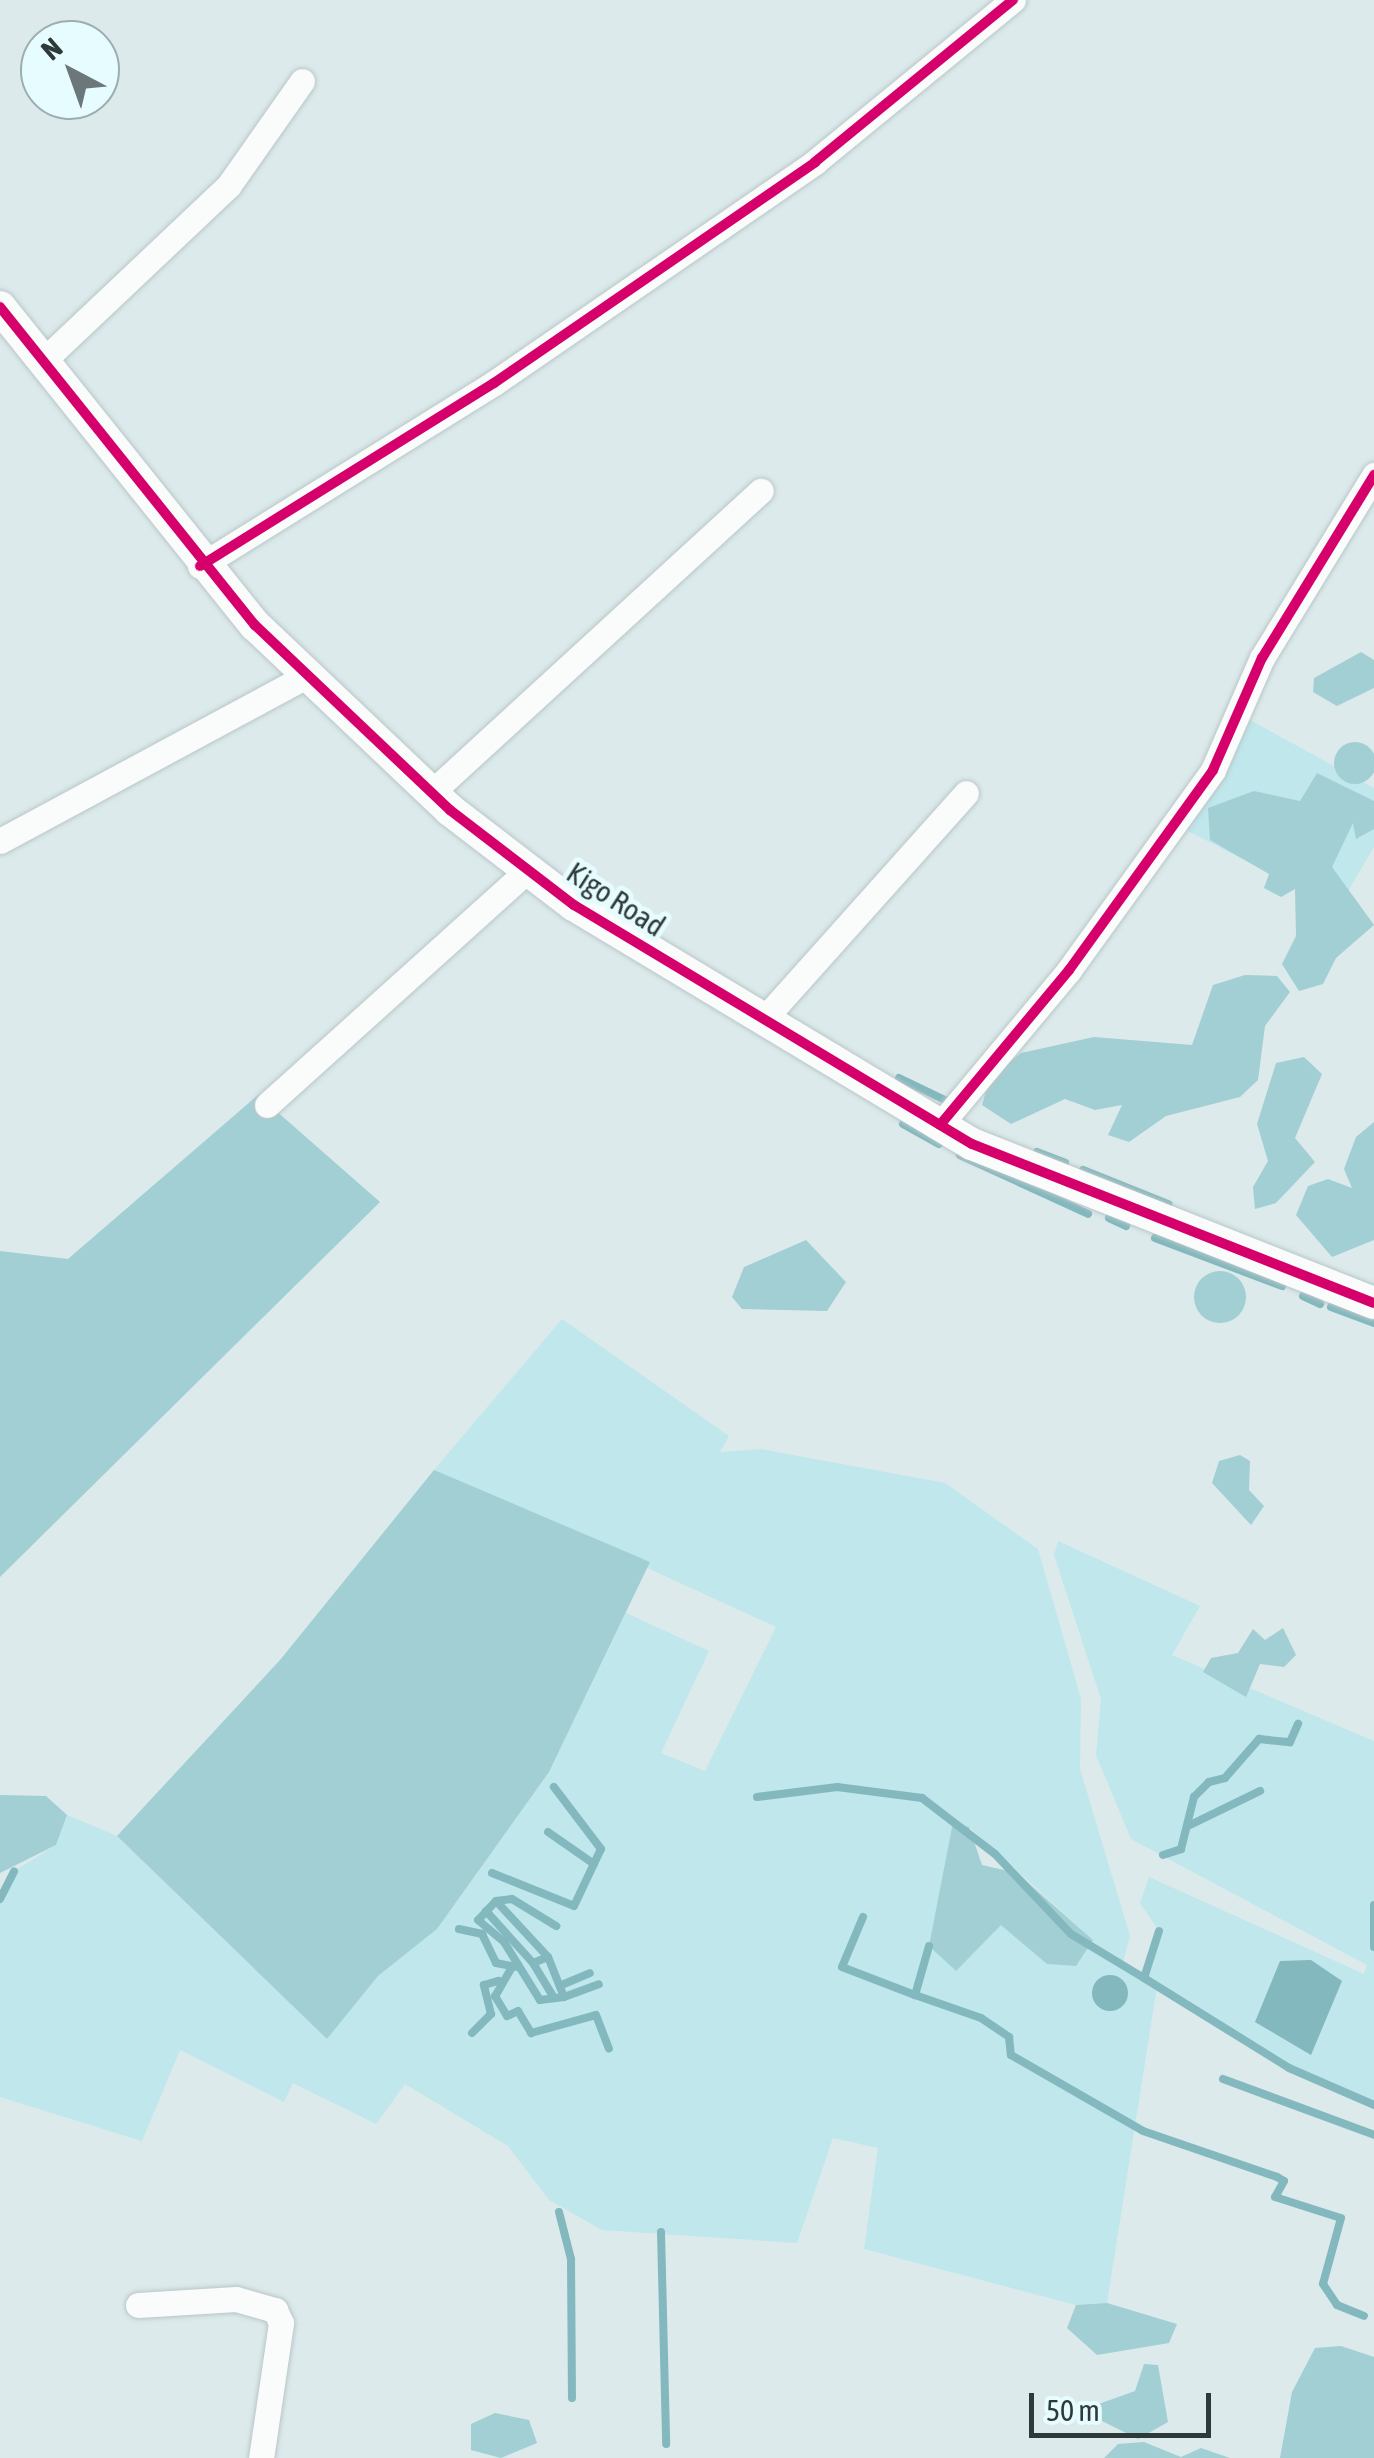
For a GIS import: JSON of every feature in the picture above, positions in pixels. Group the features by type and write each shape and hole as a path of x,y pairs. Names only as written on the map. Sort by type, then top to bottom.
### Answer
{"street":[{"path":"200,566 494,384 815,162 1013,0"},
{"path":"42,362 229,185 302,81"},
{"name":"Kigo Road","path":"0,308 200,566 307,676 432,792 528,870 940,1125 1117,1208 1374,1303"},
{"path":"940,1125 1069,970 1213,770 1262,658 1374,474"},
{"path":"432,792 761,492"},
{"path":"0,841 307,676"},
{"path":"764,1019 966,793"},
{"path":"267,1105 528,870"},
{"path":"138,2304 236,2300 274,2310 281,2323 261,2458"}],"shaded area":[{"path":"1361,652 1374,660 1374,688 1337,706 1313,692 1314,678"},
{"path":"1250,720 1374,788 1374,847 1338,908 1186,830"},
{"path":"1355,742 1370,748 1376,763 1370,778 1355,784 1340,778 1334,763 1340,748"},
{"path":"1317,773 1374,801 1374,829 1356,839 1353,823 1332,867 1374,925 1336,958 1323,984 1299,991 1282,964 1296,936 1295,889 1281,897 1264,888 1269,874 1210,840 1208,808 1254,791 1300,801"},
{"path":"1245,975 1277,976 1290,992 1265,1026 1258,1080 1240,1097 1166,1116 1129,1142 1108,1135 1122,1105 1095,1110 1065,1099 1011,1124 982,1105 990,1077 1021,1053 1094,1037 1192,1045 1213,985"},
{"path":"1304,1057 1322,1074 1295,1138 1315,1162 1276,1203 1255,1209 1253,1187 1268,1161 1257,1124 1276,1063"},
{"path":"258,1095 380,1202 0,1577 0,1251 68,1259"},
{"path":"1374,1122 1374,1240 1332,1257 1296,1215 1308,1186 1328,1179 1352,1188 1344,1169 1356,1137"},
{"path":"806,1240 846,1282 827,1311 742,1309 732,1297 744,1267"},
{"path":"1220,1271 1238,1279 1246,1297 1238,1315 1220,1323 1202,1315 1194,1297 1202,1279"},
{"path":"562,1319 729,1436 720,1452 761,1449 945,1483 1038,1549 1081,1699 1080,1769 1130,1936 1123,1962 1144,1977 1159,1931 1140,1903 1149,1877 1364,1974 1367,1965 1131,1839 1096,1755 1101,1699 1054,1555 1058,1541 1200,1606 1172,1655 1374,1741 1374,2104 1289,2068 1157,1986 1107,2303 1076,2305 864,2249 878,2148 833,2138 797,2243 602,2230 549,2200 508,2146 405,2084 376,2124 293,2083 284,2102 180,2050 142,2141 0,2097 0,1898 14,1871 56,1845 67,1815 117,1836 327,2039 378,1976 437,1929 549,1772 626,1613 709,1651 661,1753 705,1771 776,1627 434,1470","holes":["953,1823 969,1827 1092,1939 1076,1966 1047,1964 1001,1924 930,1947"]},
{"path":"1240,1455 1250,1461 1249,1490 1264,1506 1251,1525 1212,1483 1219,1461"},
{"path":"434,1470 650,1562 549,1772 437,1929 378,1976 327,2039 117,1836 280,1660"},
{"path":"1283,1628 1296,1655 1284,1667 1260,1664 1246,1697 1203,1672 1211,1658 1238,1653 1253,1629 1265,1640"},
{"path":"0,1795 46,1796 67,1815 56,1845 0,1873"},
{"path":"953,1822 969,1827 982,1865 1017,1873 1093,1940 1076,1966 1047,1964 1001,1925 956,1971 929,1946"},
{"path":"1311,1960 1342,1981 1311,2055 1255,2022 1280,1961"},
{"path":"1110,1975 1123,1980 1128,1993 1123,2006 1110,2011 1097,2006 1092,1993 1097,1980"},
{"path":"1107,2303 1177,2324 1169,2343 1097,2355 1067,2328 1076,2305"},
{"path":"1341,2346 1374,2357 1374,2458 1280,2458 1292,2392 1315,2348"},
{"path":"1144,2364 1158,2365 1168,2422 1138,2439 1102,2421 1096,2405 1135,2391"},
{"path":"495,2413 529,2420 537,2443 501,2458 471,2450 471,2424"},
{"path":"1144,2442 1181,2457 1201,2448 1230,2458 1104,2458 1118,2444"}],"waterway":[{"path":"899,1078 949,1102"},
{"path":"903,1124 939,1144"},
{"path":"1037,1152 1065,1163"},
{"path":"960,1155 1088,1214"},
{"path":"1083,1170 1168,1204"},
{"path":"1109,1218 1126,1226"},
{"path":"1155,1238 1282,1286"},
{"path":"1303,1296 1320,1304"},
{"path":"1331,1307 1374,1323"},
{"path":"1163,1855 1181,1849 1194,1797 1209,1782 1225,1778 1259,1739 1290,1742 1298,1724"},
{"path":"492,1873 574,1906 601,1849 554,1787"},
{"path":"757,1797 837,1787 922,1798 995,1854 1071,1934 1144,1978"},
{"path":"1190,1825 1260,1791"},
{"path":"548,1832 594,1864"},
{"path":"0,1899 14,1871"},
{"path":"496,1901 512,1899 556,1926"},
{"path":"564,1997 548,1957 496,1901 478,1920 504,1942 540,2000 564,1997 599,1984"},
{"path":"1374,1905 1374,1947"},
{"path":"486,1911 533,1963 548,1957"},
{"path":"863,1917 842,1967 915,1995"},
{"path":"459,1929 482,1934 496,1963 516,1967"},
{"path":"1159,1931 1144,1978 1289,2068 1374,2105"},
{"path":"929,1946 915,1995 981,2018 1009,2037 1011,2055 1143,2131 1277,2177 1284,2181 1275,2197 1341,2218 1323,2284 1337,2305 1364,2316"},
{"path":"533,1963 554,1998"},
{"path":"512,1967 495,1996 507,2016 518,2011 531,2033 596,2015 609,2049"},
{"path":"564,1984 590,1973"},
{"path":"472,2033 491,2014 484,1985 498,1981"},
{"path":"1223,2079 1374,2135"},
{"path":"559,2212 571,2259 572,2398"},
{"path":"661,2232 666,2444"}],"cycle path":[{"path":"200,566 494,383 815,162 1013,0"},
{"path":"0,307 255,625 450,810 574,905 972,1144 1374,1303"},
{"path":"940,1125 1069,970 1213,770 1262,658 1374,475"}]}
